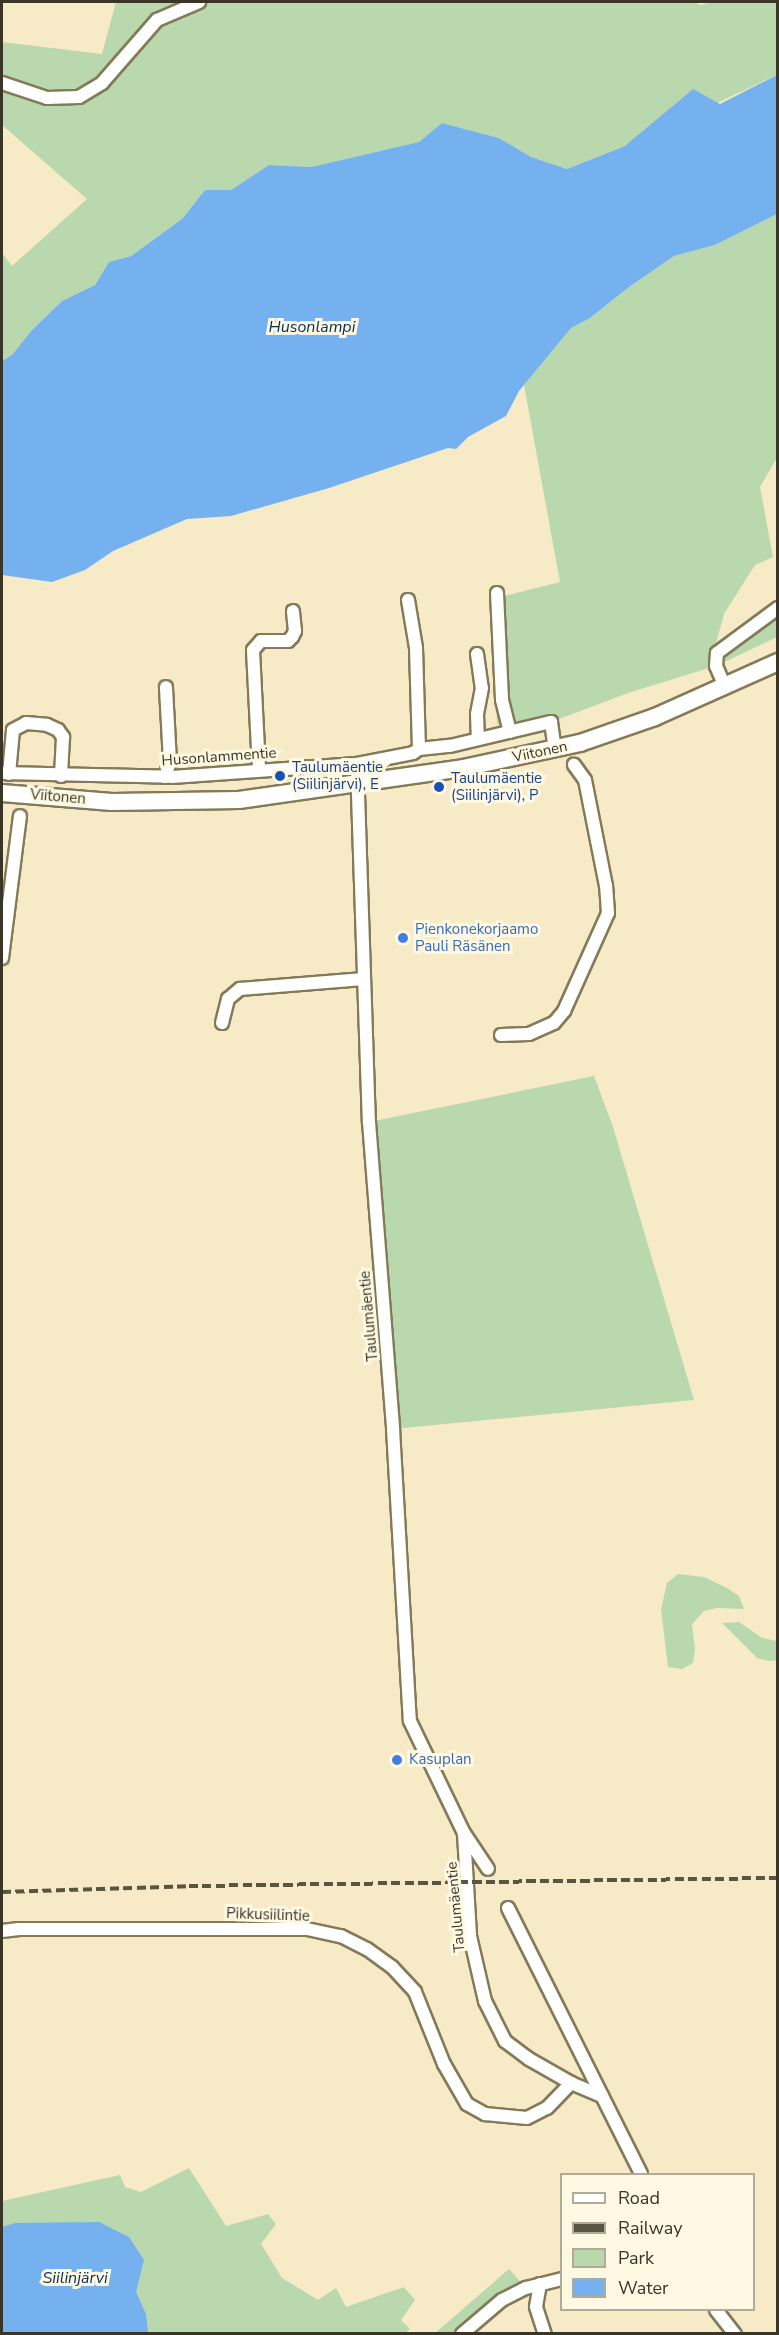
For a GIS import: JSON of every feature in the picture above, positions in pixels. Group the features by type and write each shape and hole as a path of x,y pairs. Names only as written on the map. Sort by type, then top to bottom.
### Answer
{"main road":[{"name":"Viitonen","path":"2,793 112,802 238,800 357,785 463,768 555,748 655,717 777,662"}],"street":[{"path":"2,83 47,98 79,97 102,83 157,20 199,2"},
{"path":"497,593 502,700 510,732"},
{"path":"408,600 416,648 419,749"},
{"path":"725,687 716,666 717,653 777,608"},
{"path":"259,769 253,650 261,641 288,641 292,638 295,631 293,611"},
{"path":"477,654 482,688 477,714 478,739"},
{"path":"165,777 170,762 166,687"},
{"name":"Husonlammentie","path":"5,773 165,777 357,764 412,753 419,749 450,746 551,722 555,748"},
{"path":"5,773 13,730 26,723 47,725 58,730 63,737 61,776"},
{"name":"Taulumäentie","path":"357,764 369,1122 393,1429 410,1720 464,1833 488,1869"},
{"path":"501,1035 529,1034 554,1023 564,1011 608,913 608,896 585,780 574,765"},
{"path":"2,958 20,816"},
{"path":"222,1023 228,999 240,989 364,979"},
{"name":"Taulumäentie","path":"464,1833 470,1936 484,2001 505,2041 529,2059 571,2083 602,2096"},
{"path":"508,1908 639,2173"},
{"name":"Pikkusiilintie","path":"2,1931 19,1929 307,1929 341,1936 367,1949 392,1967 415,1992 444,2064 468,2104 485,2114 527,2118 547,2108 571,2083"},
{"path":"462,2334 502,2300 526,2288 560,2279"},
{"path":"540,2284 536,2307 545,2334"},
{"path":"717,2311 735,2334"}],"green space":[{"path":"116,2 693,2 701,5 712,2 777,2 777,75 625,146 567,169 531,157 499,138 442,123 419,142 311,167 269,165 231,190 205,190 182,219 131,256 109,262 95,285 62,301 32,330 12,355 2,361 2,253 12,266 87,199 2,125 2,42 102,54"},
{"path":"777,214 777,458 760,487 773,557 755,565 724,614 716,643 717,653 777,608 777,637 716,666 715,660 709,668 631,692 551,722 510,732 497,724 492,599 560,582 524,385 571,328 590,318 674,256 715,245"},
{"path":"594,1076 613,1127 694,1400 393,1429 369,1122"},
{"path":"678,1574 704,1577 727,1588 739,1596 744,1609 717,1608 704,1611 692,1624 695,1650 693,1663 682,1669 668,1667 661,1609 667,1583"},
{"path":"739,1622 762,1638 777,1641 777,1660 757,1658 722,1623"},
{"path":"189,2168 226,2226 268,2214 276,2224 261,2244 282,2278 318,2300 336,2288 346,2307 404,2287 415,2300 401,2320 410,2329 404,2334 2,2333 2,2201 120,2175 125,2187 141,2192"},
{"path":"509,2269 526,2288 462,2333 434,2334"}],"water":[{"name":"Husonlampi","path":"777,75 777,214 715,245 674,256 590,318 571,328 519,391 506,416 468,437 456,449 448,448 329,488 231,516 187,519 113,551 85,570 52,582 2,575 2,361 12,355 32,330 62,301 95,285 109,262 131,256 182,219 205,190 231,190 269,165 311,167 419,142 442,123 499,138 531,157 567,169 625,146 693,89 720,104"},
{"name":"Siilinjärvi","path":"99,2222 129,2237 144,2260 136,2292 146,2314 148,2333 2,2333 2,2227 15,2223"}],"railway":[{"path":"2,1892 189,1886 778,1878"}],"place":[{"name":"Taulumäentie (Siilinjärvi), E","path":"280,776"},
{"name":"Taulumäentie (Siilinjärvi), P","path":"439,787"},
{"name":"Pienkonekorjaamo Pauli Räsänen","path":"403,938"},
{"name":"Kasuplan","path":"397,1760"}]}
